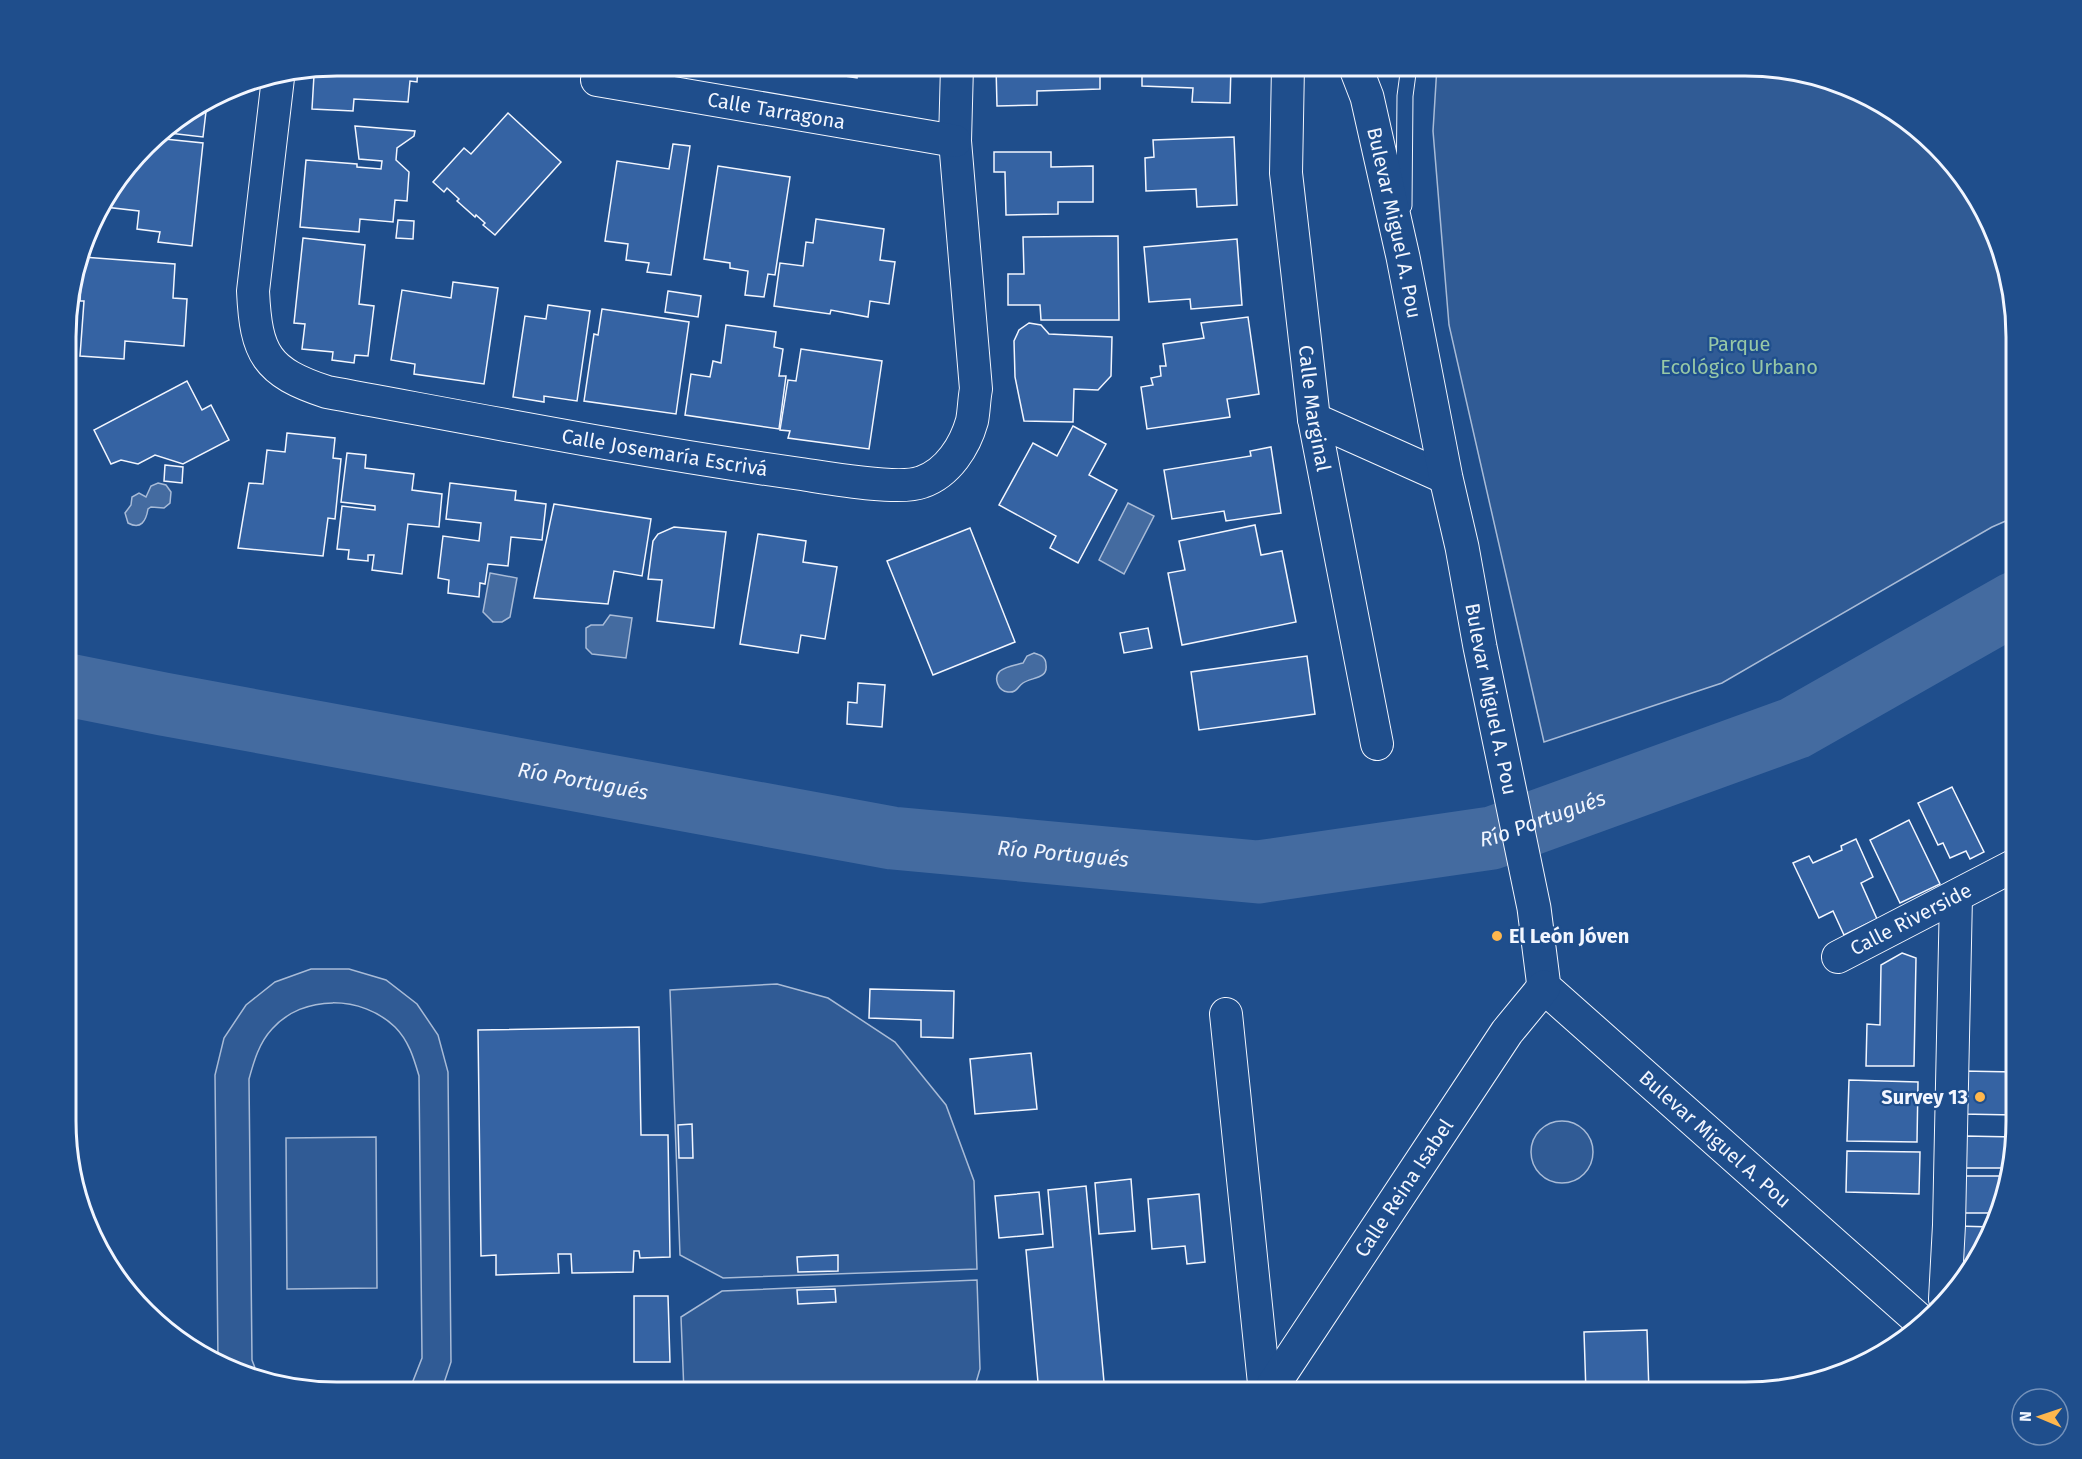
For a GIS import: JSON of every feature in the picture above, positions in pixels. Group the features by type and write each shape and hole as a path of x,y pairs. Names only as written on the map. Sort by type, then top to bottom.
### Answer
{"main road":[{"name":"Bulevar Miguel A. Pou","path":"1368,82 1534,908 1544,987 1917,1318"},
{"name":"Calle Reina Isabel","path":"1273,1382 1507,1032 1544,987"}],"street":[{"name":"Calle Josemaría Escrivá","path":"277,84 253,291 254,314 259,340 269,360 286,376 327,392 602,443 762,469 871,483 910,485 923,482 947,467 956,454 972,420 976,389 955,141 957,76"},
{"name":"Calle Marginal","path":"1288,76 1286,173 1314,419 1377,744"},
{"name":"Calle Tarragona","path":"597,80 955,141"},
{"path":"1314,419 1446,478"},
{"name":"Calle Riverside","path":"1838,957 2006,870"},
{"path":"1946,1288 1956,896"},
{"path":"1226,1014 1265,1382"}],"lane":[{"path":"1404,257 1405,96 1408,76"}],"green space":[{"name":"Parque Ecológico Urbano","path":"1436,76 1761,77 1812,85 1828,90 1875,111 1903,130 1941,165 1971,207 1986,238 1997,270 2006,338 2006,521 1722,683 1544,742 1449,325 1433,131"},
{"path":"311,969 349,969 386,980 417,1004 438,1035 448,1072 451,1362 444,1382 413,1382 422,1358 419,1076 413,1057 400,1032 382,1016 350,1004 333,1003 300,1009 285,1018 267,1034 255,1059 249,1079 252,1360 256,1370 218,1354 215,1075 224,1038 246,1005 275,982"},
{"path":"777,984 828,998 895,1042 946,1105 974,1181 977,1269 723,1278 680,1255 670,990"},
{"path":"1562,1121 1579,1126 1584,1130 1588,1135 1593,1152 1588,1169 1584,1174 1579,1178 1562,1183 1545,1178 1540,1174 1536,1169 1531,1152 1536,1135 1540,1130 1545,1126"},
{"path":"376,1137 377,1288 287,1289 286,1138"},
{"path":"977,1280 980,1369 976,1382 684,1382 681,1317 722,1291"}],"shaded area":[{"path":"158,483 166,485 171,492 170,503 164,508 151,507 148,509 140,525 128,523 125,513 131,505 132,497 139,493 146,497 151,486"},
{"path":"1128,503 1154,516 1124,574 1099,560"},
{"path":"490,573 517,578 510,617 502,622 493,622 483,612"},
{"path":"610,615 632,618 626,658 592,654 586,648 586,628 591,625 603,625"},
{"path":"1034,653 1044,658 1045,673 1023,683 1013,692 1004,691 999,687 997,677 1000,671 1023,663 1027,656"}],"building":[{"path":"417,76 417,82 410,81 408,102 354,99 353,111 312,109 314,78"},
{"path":"996,76 1100,76 1100,89 1037,91 1037,105 997,106"},
{"path":"1142,76 1231,76 1230,103 1192,102 1193,88 1142,86"},
{"path":"206,112 203,137 174,134"},
{"path":"508,113 561,162 495,235 483,225 485,223 457,201 459,199 447,188 444,192 433,182 464,148 471,154"},
{"path":"355,126 415,131 414,136 397,148 396,160 409,172 407,201 395,200 393,222 360,219 359,232 300,227 306,160 357,164 357,167 381,169 382,161 359,159"},
{"path":"1234,137 1237,205 1197,207 1196,189 1146,191 1145,158 1154,157 1153,140"},
{"path":"167,139 203,143 192,246 158,242 160,232 137,229 139,211 111,208 141,165"},
{"path":"673,144 690,146 671,275 647,272 649,263 626,260 628,244 605,241 617,161 669,169"},
{"path":"994,152 1051,152 1051,167 1093,166 1093,202 1058,202 1058,214 1006,215 1005,172 994,172"},
{"path":"718,166 790,177 775,275 768,274 764,297 745,295 748,271 730,268 730,263 704,259"},
{"path":"816,219 884,229 880,260 895,262 889,304 870,301 868,317 831,310 830,314 774,306 780,263 803,266 806,242 813,243"},
{"path":"398,220 414,221 413,239 396,238"},
{"path":"1118,236 1119,320 1041,320 1040,305 1008,305 1008,274 1024,274 1023,237"},
{"path":"303,238 365,245 359,304 374,306 368,356 355,355 354,363 332,360 333,352 302,349 305,324 294,323"},
{"path":"1237,239 1242,305 1191,309 1190,299 1149,302 1144,247"},
{"path":"89,257 175,264 173,298 187,299 184,346 125,341 124,359 80,356 84,301 80,301"},
{"path":"453,282 498,288 484,384 414,374 415,364 391,360 402,290 451,298"},
{"path":"668,291 701,296 698,317 665,312"},
{"path":"548,305 590,311 577,401 544,396 544,402 513,397 525,316 546,319"},
{"path":"602,309 689,322 676,414 584,401 594,334 598,335"},
{"path":"1248,317 1259,394 1227,399 1230,417 1147,429 1141,387 1153,385 1151,378 1161,376 1160,366 1166,366 1163,344 1204,338 1201,323"},
{"path":"1029,323 1041,325 1049,334 1112,337 1111,376 1098,390 1074,389 1073,422 1024,421 1015,377 1014,341 1019,330"},
{"path":"726,325 776,332 774,347 783,349 779,376 786,376 779,429 685,415 691,374 710,377 713,361 721,363"},
{"path":"801,349 882,361 869,449 788,438 790,431 780,430 788,380 796,381"},
{"path":"187,381 202,410 211,405 229,440 183,464 155,455 138,464 121,460 111,464 94,430"},
{"path":"1073,426 1106,444 1089,475 1117,490 1078,563 1050,548 1056,536 999,505 1033,443 1057,456"},
{"path":"287,433 335,438 333,458 341,459 335,519 328,518 323,556 238,548 249,483 263,484 267,450 285,452"},
{"path":"1271,447 1281,513 1226,521 1224,511 1172,519 1164,470 1251,456 1250,451"},
{"path":"347,453 366,455 365,468 414,474 412,490 442,494 439,527 408,524 402,574 372,570 374,555 368,555 368,561 348,559 349,550 337,549 342,506 375,510 375,506 341,502"},
{"path":"165,465 183,467 182,483 164,481"},
{"path":"450,483 516,491 515,500 546,504 542,540 511,537 508,566 488,564 485,584 480,583 479,597 448,593 449,580 438,578 443,536 479,541 481,523 446,519"},
{"path":"554,504 651,519 642,576 614,571 608,604 534,598"},
{"path":"1255,525 1261,555 1282,551 1296,622 1182,645 1168,573 1185,570 1179,541"},
{"path":"674,527 726,532 714,628 657,621 662,580 648,579 653,541 658,534"},
{"path":"970,528 1015,642 933,675 887,561"},
{"path":"758,534 806,541 803,562 837,567 825,639 801,635 798,653 740,644"},
{"path":"1148,628 1152,648 1124,653 1120,633"},
{"path":"1307,656 1315,714 1199,730 1191,672"},
{"path":"858,683 885,685 882,727 847,724 848,702 857,703"},
{"path":"1952,787 1984,852 1970,859 1966,851 1950,858 1943,843 1938,845 1918,803"},
{"path":"1909,820 1940,884 1900,903 1870,840"},
{"path":"1856,839 1873,877 1861,883 1877,919 1844,935 1833,911 1819,918 1793,863 1809,856 1813,863 1842,850 1841,846"},
{"path":"1902,953 1916,958 1914,1066 1866,1066 1867,1024 1880,1025 1881,965"},
{"path":"870,989 954,991 953,1038 921,1037 921,1020 869,1018"},
{"path":"639,1027 641,1135 668,1135 670,1257 640,1258 639,1251 634,1251 633,1272 572,1273 571,1254 558,1254 559,1273 496,1275 496,1255 481,1256 478,1030"},
{"path":"1031,1053 1037,1109 975,1114 970,1059"},
{"path":"1962,1071 2006,1072 2006,1115 1961,1114"},
{"path":"1849,1080 1918,1082 1917,1142 1847,1141"},
{"path":"692,1124 693,1158 679,1158 678,1125"},
{"path":"1965,1136 2005,1137 2001,1168 1964,1168"},
{"path":"1847,1151 1920,1152 1919,1194 1846,1192"},
{"path":"1963,1176 1999,1176 1989,1213 1963,1213"},
{"path":"1131,1179 1135,1231 1099,1234 1095,1183"},
{"path":"1086,1186 1104,1382 1038,1382 1026,1250 1053,1247 1048,1190"},
{"path":"1039,1192 1043,1234 999,1238 995,1196"},
{"path":"1199,1194 1205,1262 1187,1264 1185,1246 1152,1249 1148,1199"},
{"path":"1957,1226 1983,1227 1971,1252 1959,1269"},
{"path":"838,1255 838,1271 798,1272 797,1257"},
{"path":"835,1289 836,1302 798,1304 797,1290"},
{"path":"634,1296 668,1296 670,1362 634,1362"},
{"path":"1647,1330 1649,1382 1586,1382 1584,1332"}],"waterway":[{"name":"Río Portugués","path":"76,687 892,838 1258,872 1492,838 1795,728 2006,608"}],"place":[{"name":"El León Jóven","path":"1497,936"},
{"name":"Survey 13","path":"1980,1097"}]}
